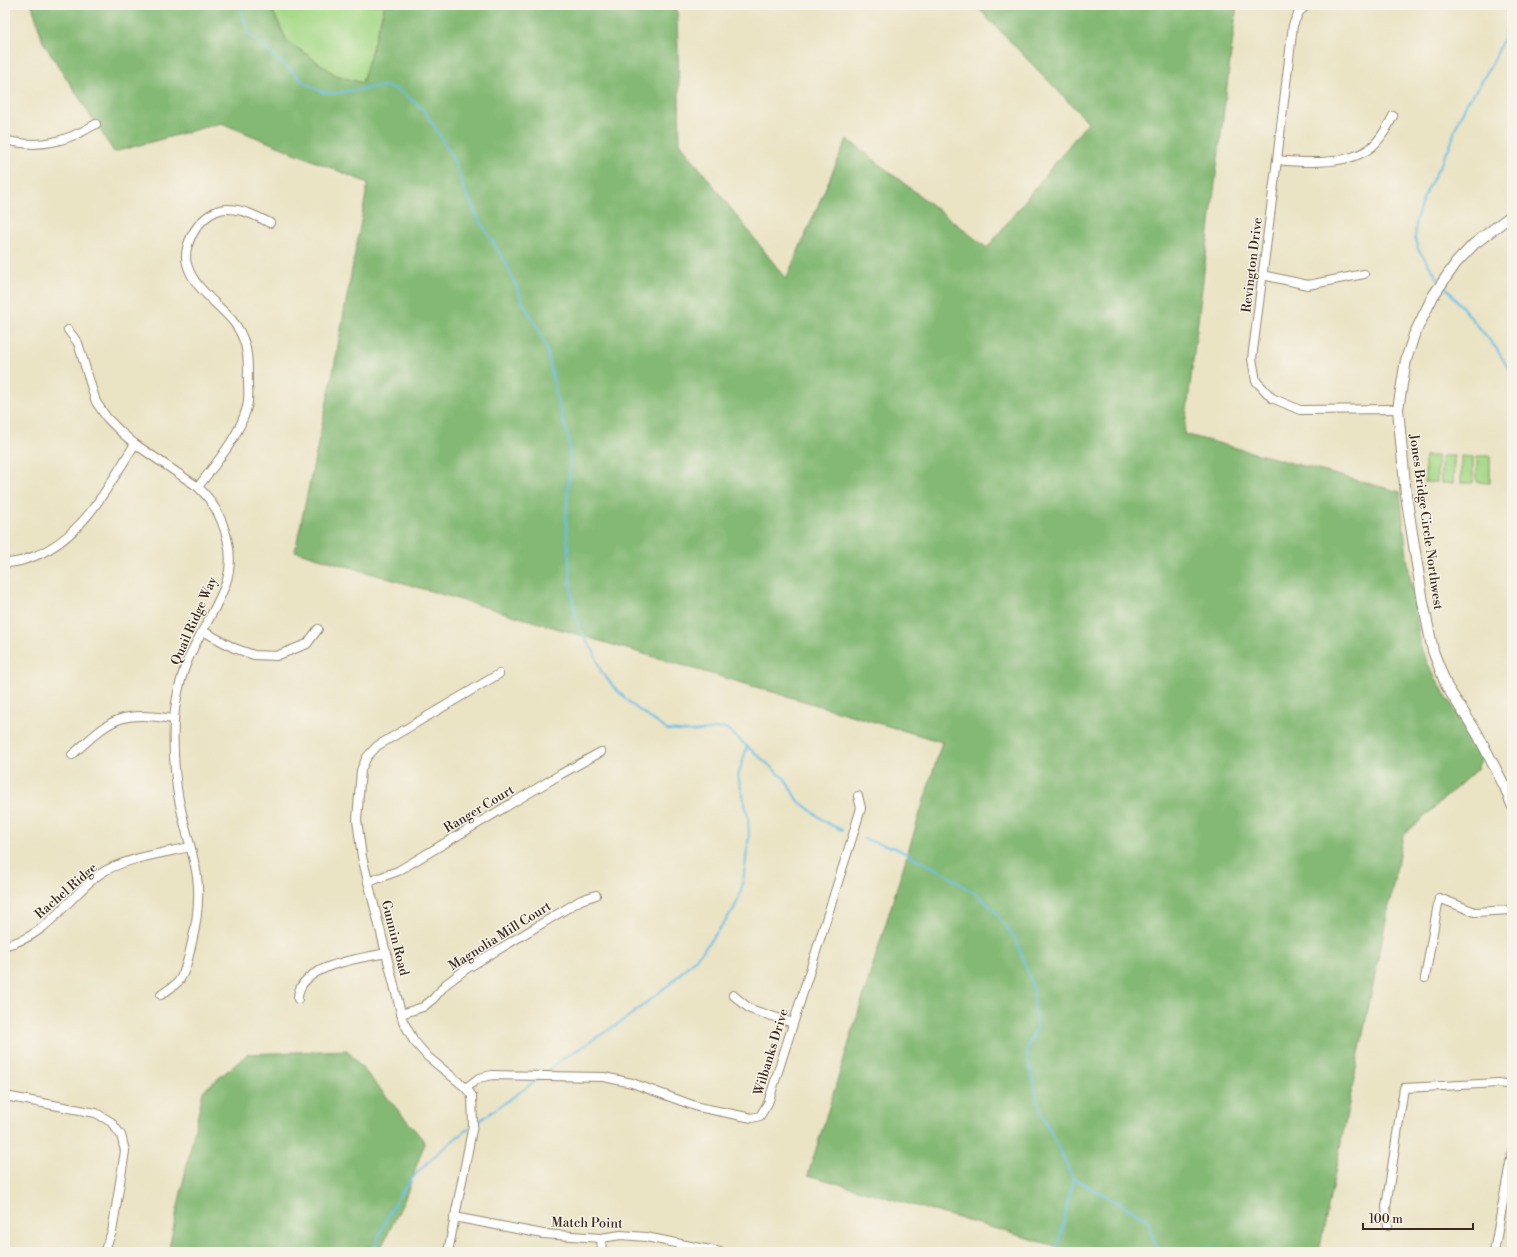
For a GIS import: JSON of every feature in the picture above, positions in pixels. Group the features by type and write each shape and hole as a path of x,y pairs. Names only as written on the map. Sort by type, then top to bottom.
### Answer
{"street":[{"name":"Revington Drive","path":"1307,5 1299,12 1292,25 1252,359 1256,381 1272,398 1300,410 1398,409"},
{"path":"1277,160 1306,164 1359,155 1370,148 1379,138 1393,116"},
{"path":"5,140 28,145 52,143 70,138 96,124"},
{"path":"198,487 233,438 246,409 248,362 246,344 240,331 192,276 187,263 187,243 197,227 209,216 226,209 242,211 270,223"},
{"name":"Jones Bridge Circle Northwest","path":"1512,215 1474,244 1456,263 1433,296 1424,312 1406,360 1398,409 1406,495 1423,602 1433,651 1447,687 1477,733 1505,787 1512,805"},
{"path":"1262,275 1308,285 1364,274"},
{"name":"Quail Ridge Way","path":"68,330 78,343 96,402 107,418 122,434 135,444 198,487 207,496 222,520 227,537 229,563 226,582 187,663 174,719 174,766 177,788 197,877 198,894 194,932 188,958 178,982 161,995"},
{"path":"5,563 20,562 60,544 89,515 135,444"},
{"path":"203,631 234,648 254,655 276,656 307,644 318,629"},
{"name":"Gunnin Road","path":"448,1252 473,1125 472,1096 466,1088 423,1051 414,1040 403,1021 368,882 357,820 361,770 367,757 378,746 499,674"},
{"path":"72,755 100,730 114,720 129,716 144,715 174,719"},
{"name":"Ranger Court","path":"368,882 398,871 561,774 601,752"},
{"name":"Wilbanks Drive","path":"466,1088 479,1078 492,1075 604,1077 632,1083 698,1107 752,1118 760,1116 768,1103 861,808 858,796"},
{"name":"Rachel Ridge","path":"5,945 28,937 42,928 100,874 118,865 190,847"},
{"name":"Magnolia Mill Court","path":"401,1014 423,1007 433,999 446,984 466,969 581,900 596,895"},
{"path":"1425,978 1439,898 1474,912 1512,910"},
{"path":"298,999 298,993 306,980 323,968 386,953"},
{"path":"733,995 750,1009 793,1023"},
{"path":"1388,1226 1386,1207 1404,1088 1499,1083 1512,1084"},
{"path":"5,1096 96,1113 111,1122 121,1135 125,1151 112,1232 104,1252"},
{"path":"1494,1252 1512,1152"},
{"name":"Match Point","path":"454,1217 543,1234 601,1238 622,1235 646,1237 720,1252"},
{"path":"601,1238 602,1252"}],"green space":[{"path":"32,5 270,5 287,41 336,75 362,83 385,5 677,5 680,143 786,279 847,139 987,248 1088,122 975,5 1237,5 1184,434 1400,492 1407,557 1421,648 1443,691 1483,754 1477,769 1403,836 1319,1252 1058,1252 1059,1247 808,1175 942,742 295,551 331,383 368,183 221,123 114,152 43,42"},
{"path":"270,5 385,5 362,83 336,75 287,41"},
{"path":"1425,456 1437,456 1437,482 1425,482"},
{"path":"1441,456 1454,456 1453,483 1441,483"},
{"path":"1461,456 1473,457 1473,483 1461,483"},
{"path":"1477,456 1490,456 1490,483 1477,482"},
{"path":"347,1050 425,1142 404,1201 379,1252 168,1252 203,1091 248,1054"}],"waterway":[{"path":"242,5 243,18 249,34 305,83 321,92 335,93 383,86 397,89 425,112 455,162 464,190 480,221 507,265 524,305 540,332 548,354 556,396 569,440 570,462 566,519 571,590 576,618 583,636 594,652 601,671 613,686 632,705 667,730 691,732 726,728 785,779 797,800 827,823 842,830"},
{"path":"1439,280 1418,249 1415,239 1416,220 1424,196 1451,144 1455,129 1467,102 1477,90 1495,58 1503,39 1512,5"},
{"path":"1444,285 1496,348 1512,374"},
{"path":"546,1073 558,1062 627,1018 671,983 702,952 734,909 740,895 749,836 748,816 738,776 747,747"},
{"path":"864,839 895,848 939,870 979,896 994,910 1016,940 1033,987 1036,1028 1026,1051 1040,1110 1073,1178 1147,1218 1154,1242 1161,1250 1206,1248 1236,1252"},
{"path":"476,1123 540,1078"},
{"path":"373,1252 381,1230 390,1212 410,1181 435,1155 469,1128"},
{"path":"1057,1252 1073,1178"}]}
